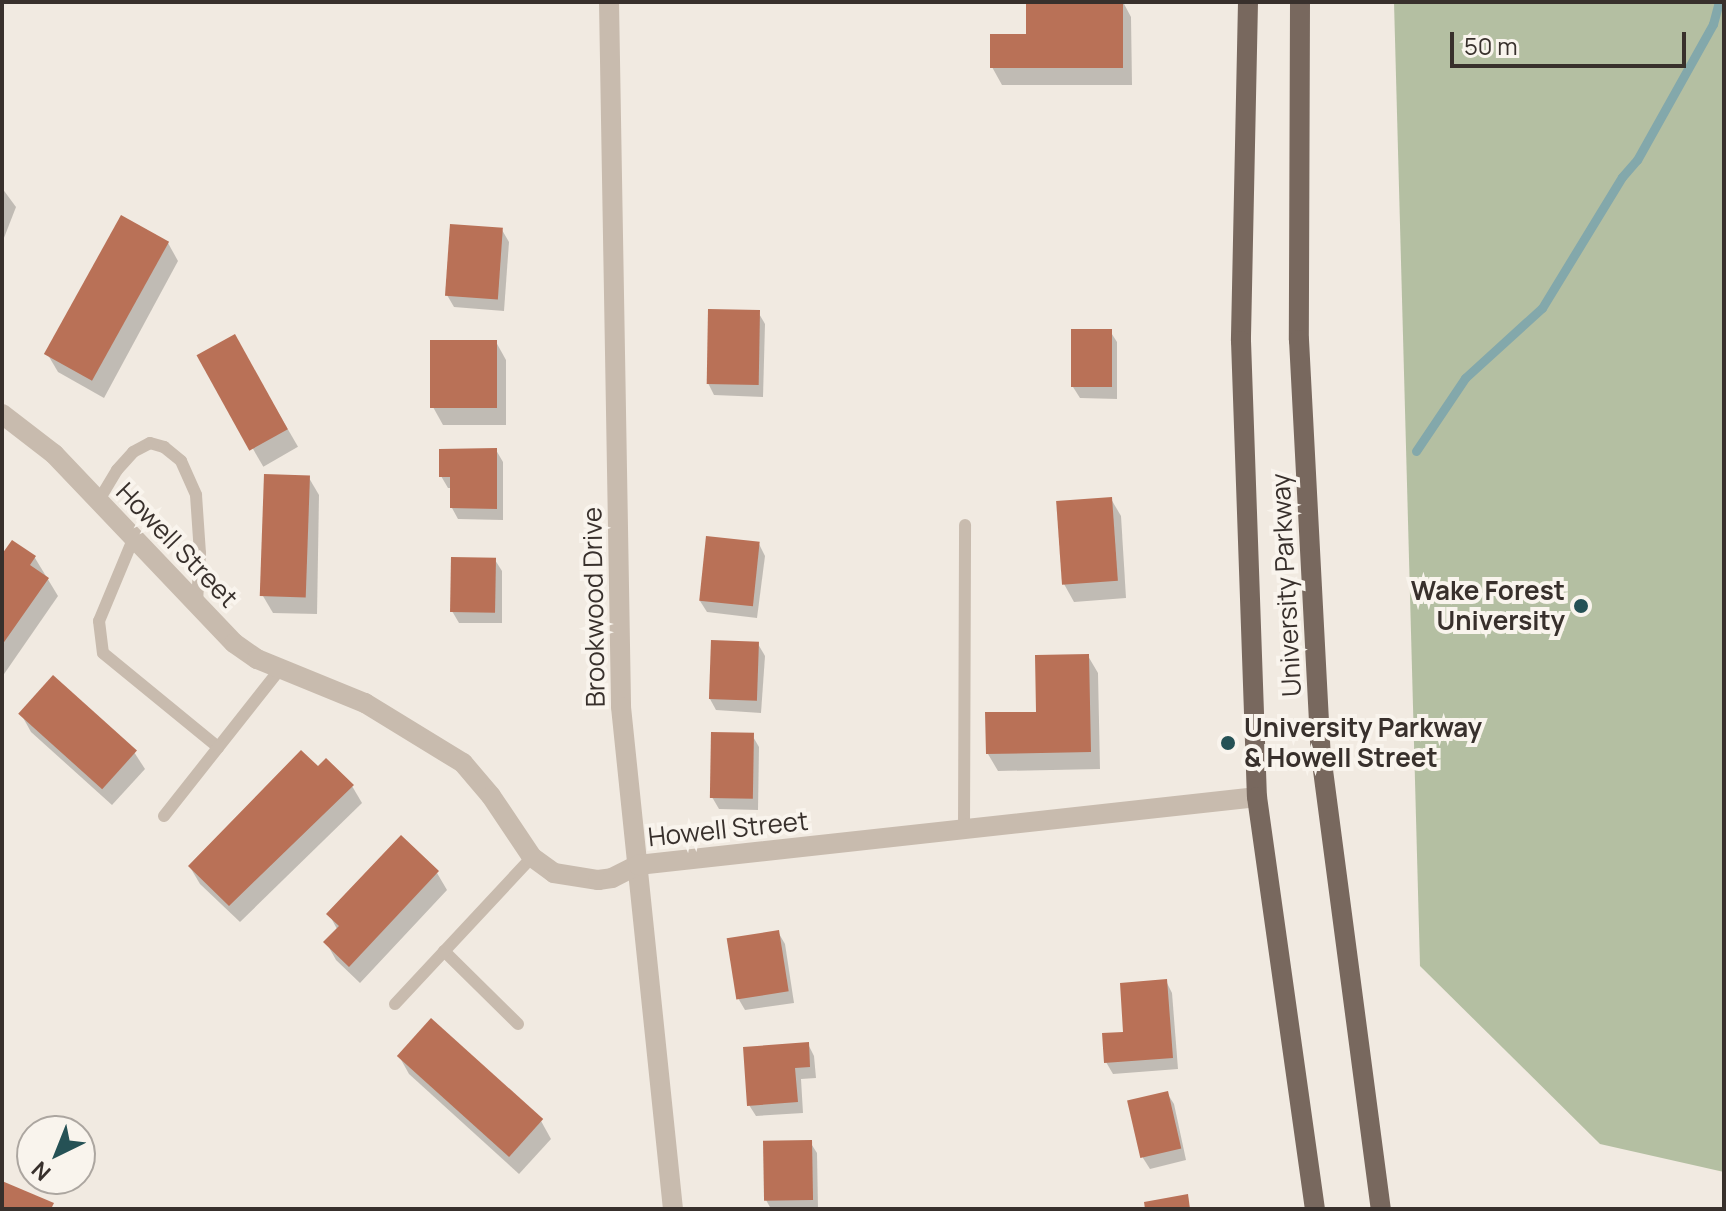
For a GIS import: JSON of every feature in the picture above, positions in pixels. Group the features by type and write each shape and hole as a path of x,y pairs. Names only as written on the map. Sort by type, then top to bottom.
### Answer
{"main road":[{"name":"University Parkway","path":"1248,2 1241,341 1257,797 1315,1209"},
{"name":"University Parkway","path":"1300,2 1299,340 1321,755 1381,1209"}],"street":[{"name":"Brookwood Drive","path":"609,2 621,707 673,1209"},
{"name":"Howell Street","path":"2,414 54,454 234,643 280,669 365,703 463,763 491,796 532,857 554,873 583,880 612,878 638,865 1257,797"}],"lane":[{"path":"99,500 117,470 133,452 150,443 164,447 181,461 196,495 200,553 197,602"},
{"path":"964,829 965,525"},
{"path":"134,537 99,621 103,653 218,747"},
{"path":"164,816 280,669"},
{"path":"395,1004 532,857"},
{"path":"444,951 518,1024"}],"green space":[{"name":"Wake Forest University","path":"1394,2 1724,2 1724,1172 1600,1144 1420,966"}],"building":[{"path":"1026,2 1123,2 1123,68 990,68 990,34 1026,34"},
{"path":"121,215 169,242 92,381 44,354"},
{"path":"450,224 503,228 498,300 445,296"},
{"path":"708,309 760,310 759,385 707,384"},
{"path":"1071,329 1112,329 1112,387 1071,387"},
{"path":"235,334 288,429 249,451 197,355"},
{"path":"430,340 497,340 497,408 430,408"},
{"path":"497,448 497,509 450,508 450,477 439,477 439,449"},
{"path":"264,474 310,476 306,598 260,596"},
{"path":"1112,497 1118,581 1062,585 1056,501"},
{"path":"706,536 760,542 753,606 699,601"},
{"path":"12,540 36,556 30,565 49,578 2,645 2,554"},
{"path":"451,557 496,558 495,613 450,612"},
{"path":"711,640 759,642 757,701 709,699"},
{"path":"1089,654 1091,752 986,754 985,712 1036,712 1035,655"},
{"path":"53,675 137,751 102,789 18,714"},
{"path":"711,732 754,733 753,799 710,798"},
{"path":"301,750 318,766 326,758 354,785 229,906 188,866"},
{"path":"401,835 439,871 349,967 323,942 339,926 326,914"},
{"path":"779,930 789,991 736,1000 727,938"},
{"path":"1167,979 1173,1058 1104,1063 1102,1033 1123,1032 1120,983"},
{"path":"431,1018 543,1119 509,1157 397,1056"},
{"path":"809,1042 810,1067 795,1068 798,1102 747,1106 743,1047"},
{"path":"1168,1091 1181,1148 1140,1158 1127,1100"},
{"path":"812,1140 813,1200 764,1201 763,1141"},
{"path":"2,1181 16,1187 16,1195 35,1195 54,1203 51,1209 2,1209"},
{"path":"1188,1194 1190,1209 1145,1209 1144,1202"}],"waterway":[{"path":"1416,451 1465,378 1542,308 1622,177 1637,160 1713,24 1719,2"}],"place":[{"name":"Wake Forest University","path":"1581,606"},
{"name":"University Parkway & Howell Street","path":"1228,743"}]}
